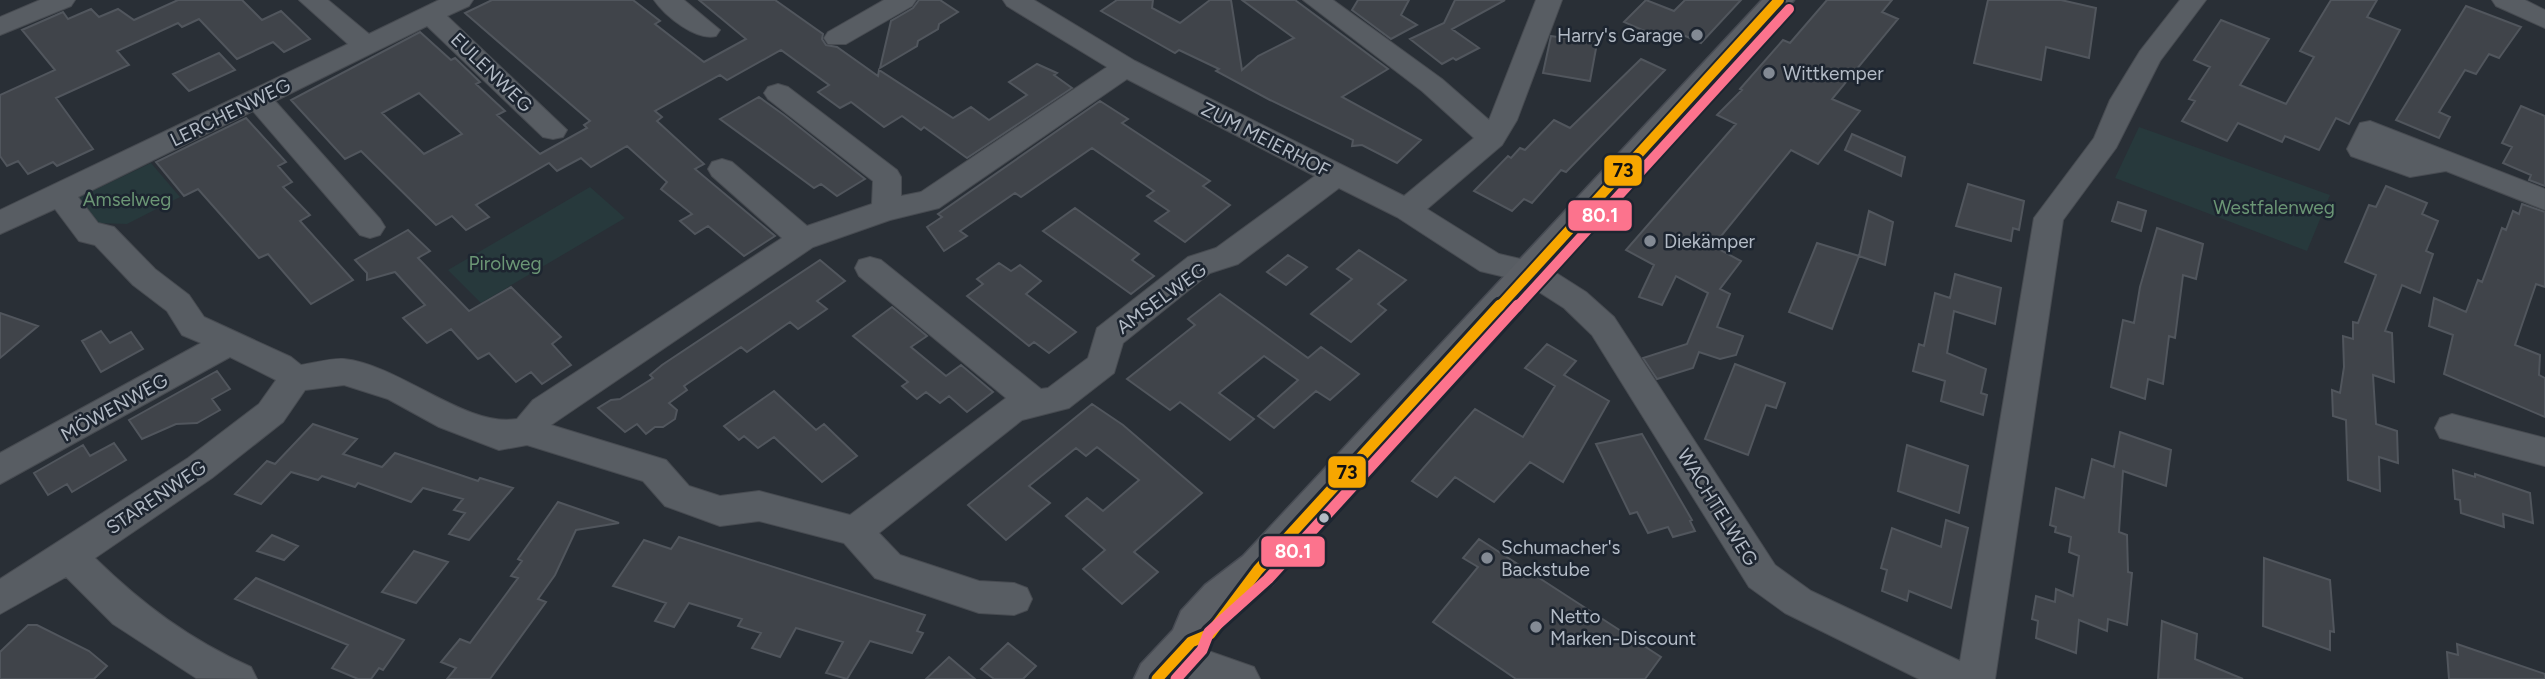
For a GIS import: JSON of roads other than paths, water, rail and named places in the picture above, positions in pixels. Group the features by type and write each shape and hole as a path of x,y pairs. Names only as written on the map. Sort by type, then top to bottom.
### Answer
{"main road":[{"path":"1175,659 1215,628 1234,608 1258,570 1779,0"}],"street":[{"path":"0,27 62,0"},
{"path":"312,0 366,45"},
{"name":"LERCHENWEG","path":"0,223 460,0"},
{"path":"667,0 706,30"},
{"path":"837,38 903,0"},
{"name":"ZUM MEIERHOF","path":"1016,0 1126,66 1407,210 1490,263 1531,272"},
{"path":"1316,0 1432,85 1492,138"},
{"path":"1407,210 1492,138 1503,120 1549,0"},
{"path":"1976,679 2049,218 2106,141 2149,57 2193,0"},
{"path":"2505,0 2545,20"},
{"name":"EULENWEG","path":"430,14 552,130"},
{"path":"527,431 545,409 803,239 886,210 929,201 1126,66"},
{"path":"778,93 887,177 886,210"},
{"path":"257,98 370,227"},
{"path":"2448,162 2545,200"},
{"path":"722,169 803,239"},
{"name":"AMSELWEG","path":"855,531 1013,410 1057,399 1103,364 1108,337 1199,265 1227,256 1336,175"},
{"path":"60,194 89,233 104,235 144,277 178,303 193,326 281,366 295,378 344,372 399,390 451,418 499,436 527,431 654,470 677,496 720,511 760,506 855,531 888,567 979,597 1014,599"},
{"path":"870,268 1036,404"},
{"name":"WACHTELWEG","path":"1531,272 1575,300 1603,326 1762,576 1798,602 1958,679"},
{"name":"MÖWENWEG","path":"0,470 228,344"},
{"name":"STARENWEG","path":"0,598 69,556 200,468 271,413 295,378"},
{"path":"2452,428 2525,444 2545,452"},
{"path":"69,556 126,612 209,666 238,679"},
{"path":"1175,659 1241,679"}],"place":[{"name":"Harry's Garage","path":"1697,35"},
{"name":"Wittkemper","path":"1769,73"},
{"name":"Diekämper","path":"1650,241"},
{"name":"Schumacher's Backstube","path":"1487,558"},
{"name":"Netto Marken-Discount","path":"1536,627"}],"park label":[{"name":"Amselweg","path":"127,199"},
{"name":"Westfalenweg","path":"2274,207"},
{"name":"Pirolweg","path":"505,263"}]}
